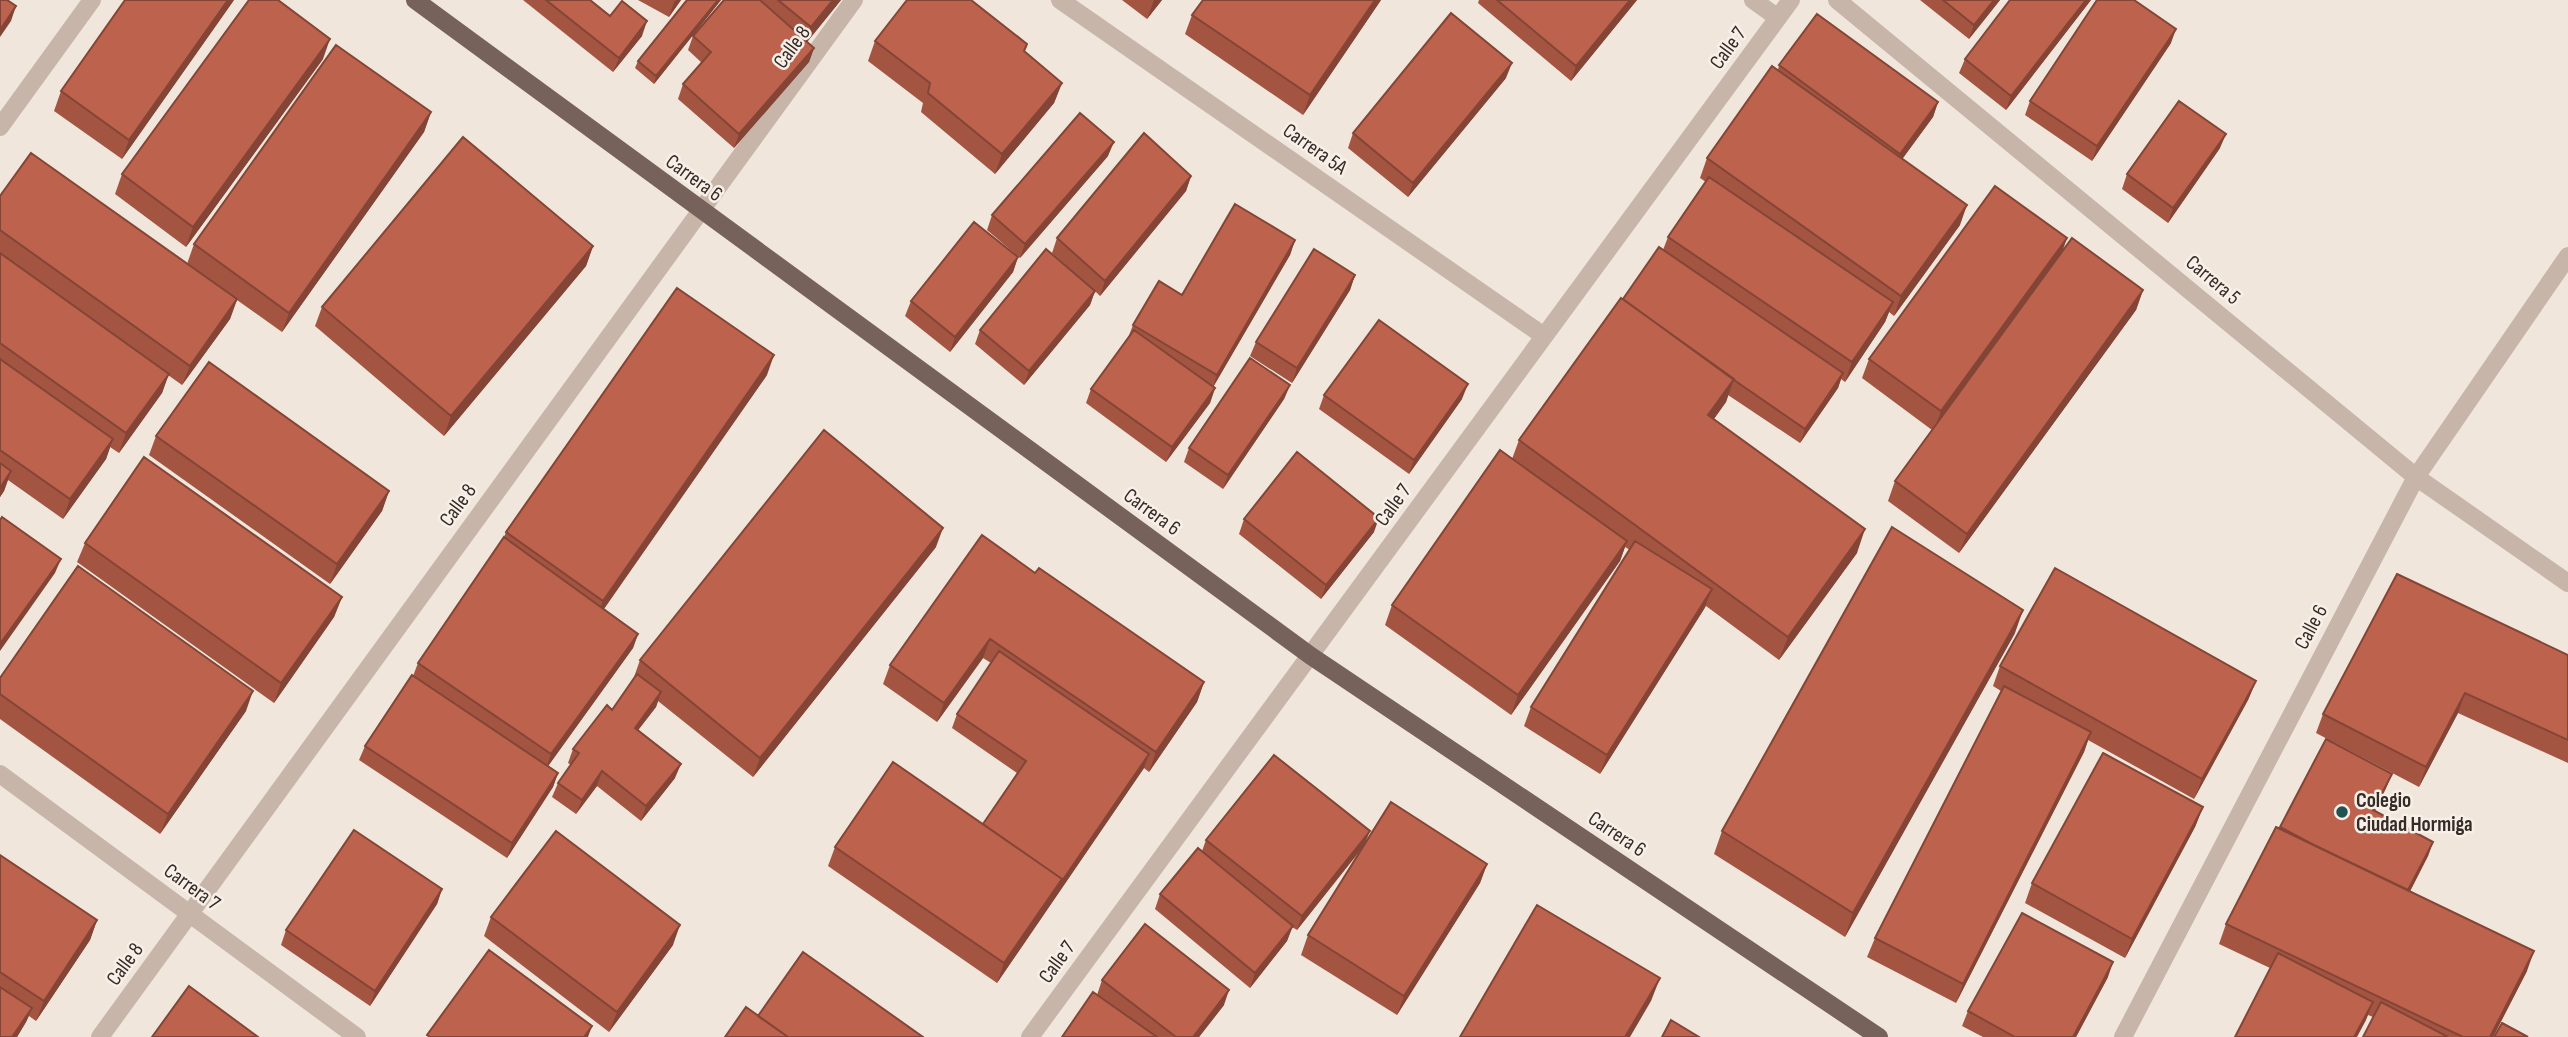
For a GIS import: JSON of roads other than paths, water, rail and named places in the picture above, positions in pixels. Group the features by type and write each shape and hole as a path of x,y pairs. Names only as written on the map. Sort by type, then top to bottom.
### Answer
{"main road":[{"name":"Carrera 6","path":"415,0 1311,656 1879,1037"}],"street":[{"path":"0,127 92,0"},
{"name":"Calle 8","path":"100,1037 854,0"},
{"name":"Carrera 5A","path":"1060,0 1544,336"},
{"path":"1753,0 1778,18"},
{"name":"Calle 7","path":"1030,1037 1791,0"},
{"name":"Carrera 5","path":"1837,0 2416,477 2568,583"},
{"name":"Calle 6","path":"2123,1037 2416,477 2568,256"},
{"name":"Carrera 7","path":"0,774 357,1037"}],"place":[{"name":"Colegio Ciudad Hormiga","path":"2342,812"}]}
